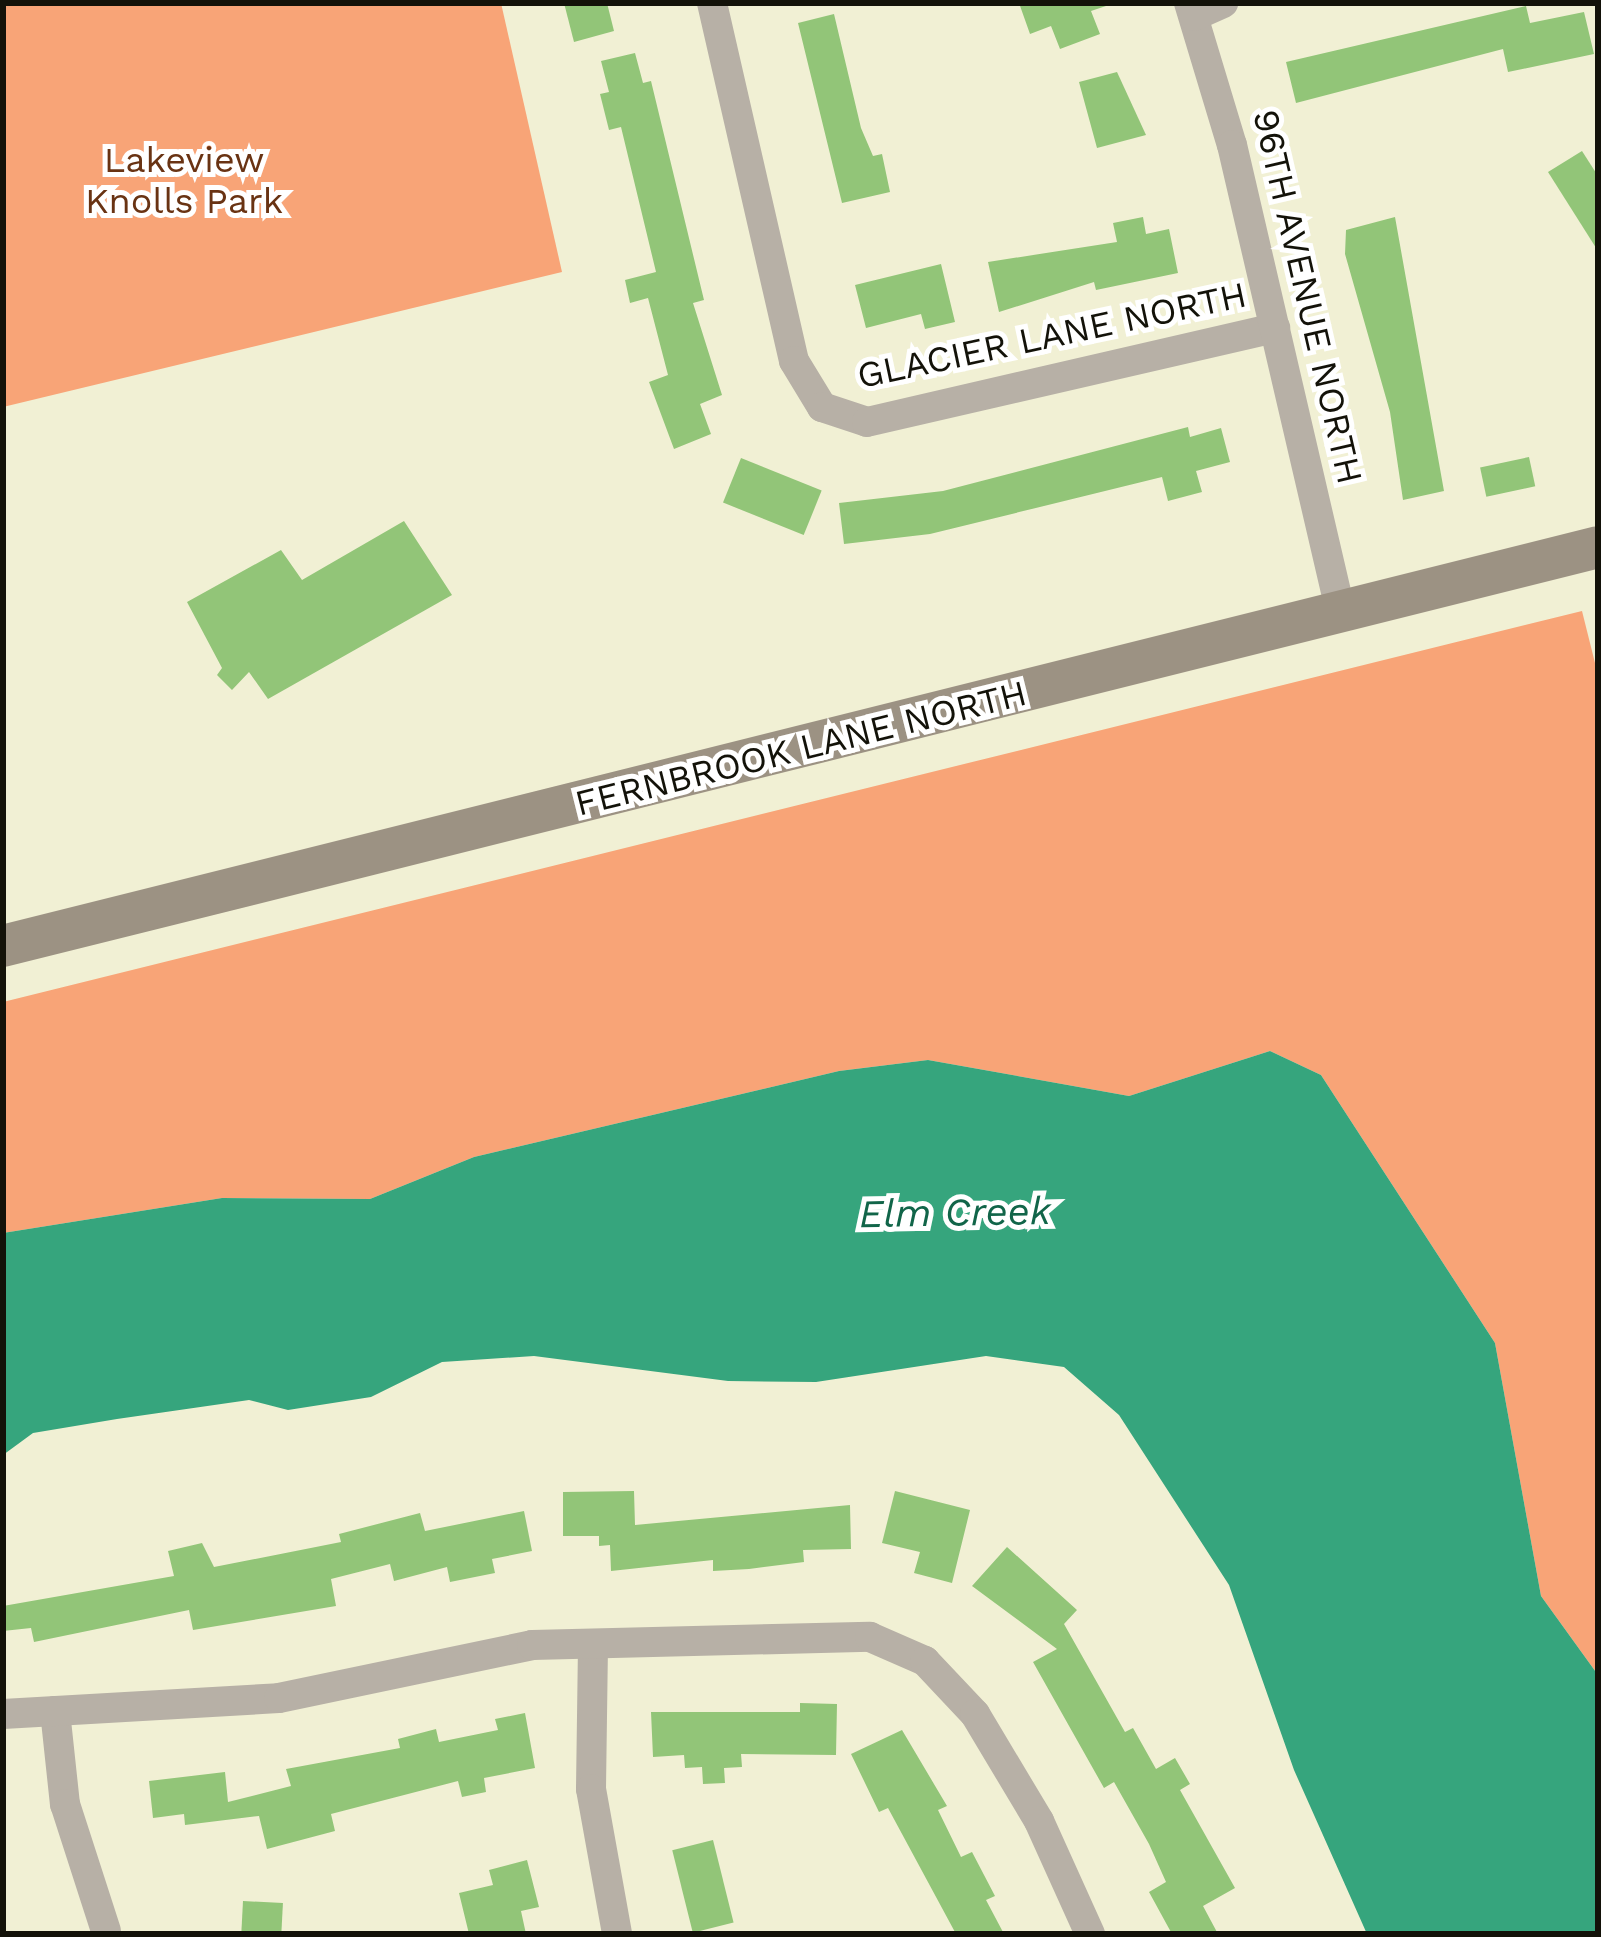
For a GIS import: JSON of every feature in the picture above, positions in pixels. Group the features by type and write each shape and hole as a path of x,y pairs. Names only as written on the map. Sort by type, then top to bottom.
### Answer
{"street":[{"name":"GLACIER LANE NORTH","path":"712,3 794,361 806,389 844,419 867,422 1275,328"},
{"path":"1192,9 1223,3"},
{"name":"96TH AVENUE NORTH","path":"1192,9 1275,328 1341,612"},
{"name":"FERNBROOK LANE NORTH","path":"3,946 1598,548"},
{"path":"3,1714 279,1697 459,1653 839,1634 925,1660 1008,1765 1090,1934"},
{"path":"592,1645 592,1812 617,1934"},
{"path":"55,1711 65,1804 106,1931"}],"green space":[{"name":"Lakeview Knolls Park","path":"3,3 501,3 562,272 3,407"},
{"path":"1582,611 1598,675 1598,1675 1541,1596 1495,1343 1321,1075 1270,1051 1129,1096 928,1060 839,1071 474,1157 370,1199 222,1198 3,1233 3,1002"}],"water":[{"name":"Elm Creek","path":"1270,1051 1321,1075 1495,1343 1541,1596 1598,1675 1598,1934 1367,1934 1294,1770 1229,1585 1119,1415 1064,1367 986,1356 816,1382 728,1381 534,1356 442,1362 371,1397 288,1410 249,1400 117,1419 33,1433 3,1455 3,1233 222,1198 370,1199 474,1157 839,1071 928,1060 1129,1096"}],"building":[{"path":"564,3 607,3 614,31 574,42"},
{"path":"1019,3 1106,6 1091,11 1100,34 1060,49 1051,26 1030,34"},
{"path":"1526,6 1530,23 1584,12 1594,54 1508,72 1503,49 1296,103 1286,62"},
{"path":"834,14 861,128 873,156 882,154 890,192 842,203 798,23"},
{"path":"635,53 643,83 651,81 704,300 693,303 722,395 700,404 711,434 674,449 649,382 668,375 648,298 630,303 625,280 656,272 621,127 609,130 600,94 609,92 601,61"},
{"path":"1117,72 1146,135 1097,148 1079,82"},
{"path":"1582,151 1598,176 1598,251 1548,172"},
{"path":"1143,217 1146,234 1169,229 1178,273 1096,290 1094,282 999,312 988,262 1117,242 1113,223"},
{"path":"1395,217 1444,491 1403,500 1390,412 1345,254 1346,230"},
{"path":"941,264 955,322 925,329 921,314 866,328 855,285"},
{"path":"1188,427 1190,437 1221,428 1230,462 1196,471 1202,492 1168,501 1162,477 930,534 844,544 839,503 943,491"},
{"path":"1529,457 1535,486 1486,497 1480,467"},
{"path":"741,458 822,491 804,535 723,503"},
{"path":"404,521 452,595 268,699 249,672 232,690 217,675 222,668 187,602 281,550 302,580"},
{"path":"634,1491 635,1525 850,1505 851,1549 803,1550 804,1562 749,1569 713,1571 713,1560 611,1571 610,1545 599,1546 599,1536 563,1536 563,1492"},
{"path":"895,1491 970,1510 952,1583 914,1573 920,1552 882,1543"},
{"path":"524,1511 532,1551 492,1559 495,1573 450,1582 447,1567 394,1581 390,1564 331,1579 336,1606 193,1630 189,1610 34,1642 31,1628 3,1631 3,1606 174,1576 168,1551 202,1543 214,1567 341,1542 339,1534 420,1513 425,1531"},
{"path":"1007,1547 1077,1610 1064,1624 1125,1732 1133,1728 1156,1769 1175,1758 1190,1784 1180,1790 1235,1888 1203,1906 1218,1934 1172,1934 1149,1892 1166,1882 1149,1844 1114,1782 1104,1788 1033,1662 1057,1649 972,1586"},
{"path":"800,1703 837,1704 836,1755 741,1754 742,1767 724,1768 725,1783 703,1784 702,1767 685,1768 684,1755 653,1757 651,1712 800,1712"},
{"path":"525,1713 535,1768 484,1778 486,1792 462,1797 458,1781 331,1814 335,1831 267,1849 259,1816 185,1825 184,1814 153,1818 149,1781 225,1772 228,1802 291,1786 286,1769 400,1748 398,1739 436,1729 439,1742 498,1730 495,1719"},
{"path":"902,1730 947,1806 938,1810 961,1857 972,1852 995,1896 986,1900 1004,1934 956,1934 888,1808 879,1812 851,1754"},
{"path":"713,1840 734,1922 693,1933 672,1850"},
{"path":"527,1860 539,1907 521,1911 526,1934 469,1934 459,1893 493,1885 489,1870"},
{"path":"243,1901 283,1903 281,1934 241,1934"}]}
